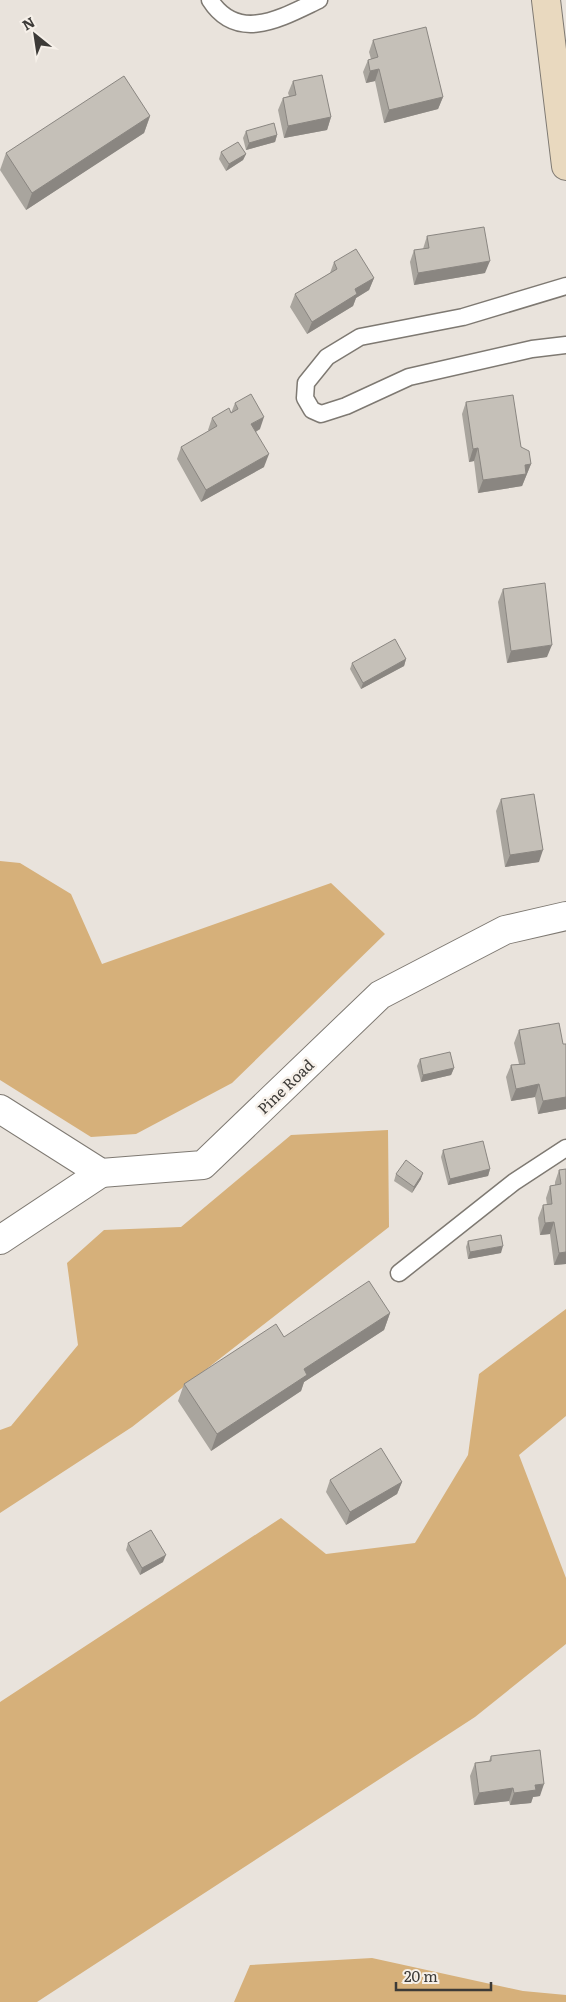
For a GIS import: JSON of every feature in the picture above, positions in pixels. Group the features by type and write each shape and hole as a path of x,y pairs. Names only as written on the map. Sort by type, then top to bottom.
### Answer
{"main road":[{"path":"546,0 566,166"}],"street":[{"name":"Pine Road","path":"101,1173 203,1165 380,995 505,930 566,916"},
{"path":"0,1109 101,1173 0,1240"}],"lane":[{"path":"210,0 225,16 245,24 264,23 280,18 320,0"},
{"path":"566,286 463,316 360,337 328,357 306,383 305,398 312,410 321,414 346,406 409,377 532,349 566,345"},
{"path":"399,1273 514,1182 566,1148"}],"shaded area":[{"path":"0,861 20,863 71,894 102,964 331,883 385,934 232,1083 136,1134 91,1137 0,1080"},
{"path":"388,1130 389,1227 132,1427 0,1513 0,1430 11,1426 78,1345 67,1263 104,1230 181,1227 291,1135"},
{"path":"566,1309 566,1416 519,1455 566,1578 566,1644 475,1717 37,2002 0,2002 0,1702 281,1518 326,1554 415,1543 468,1455 479,1374"},
{"path":"372,1958 523,1991 566,1995 566,2002 234,2002 250,1965"}],"building":[{"path":"426,27 443,97 389,110 379,69 370,71 368,60 378,57 373,40"},
{"path":"322,75 331,117 288,126 283,98 296,95 293,81"},
{"path":"124,76 150,116 32,193 6,153"},
{"path":"274,123 277,135 249,143 246,131"},
{"path":"238,142 246,154 229,164 221,152"},
{"path":"484,227 490,261 418,273 414,250 429,248 427,236"},
{"path":"356,249 374,278 355,289 357,294 312,322 295,294 337,269 334,262"},
{"path":"251,394 264,417 251,424 269,454 206,490 181,447 217,426 212,418 229,408 231,413 238,409 235,403"},
{"path":"513,395 521,447 529,451 531,464 525,465 526,474 483,480 478,448 473,449 466,402"},
{"path":"545,583 552,645 511,651 503,589"},
{"path":"395,639 406,659 363,683 352,663"},
{"path":"534,794 543,850 510,855 501,799"},
{"path":"559,1023 563,1044 566,1044 566,1097 543,1101 539,1084 516,1089 511,1065 525,1064 519,1030"},
{"path":"450,1052 454,1068 423,1075 420,1059"},
{"path":"483,1141 490,1169 450,1179 443,1150"},
{"path":"406,1160 423,1173 414,1187 396,1174"},
{"path":"566,1169 566,1252 559,1253 554,1222 545,1223 543,1205 552,1204 550,1186 561,1184 559,1170"},
{"path":"501,1235 503,1246 470,1252 468,1241"},
{"path":"369,1281 390,1313 304,1369 307,1375 217,1434 184,1384 276,1324 284,1337"},
{"path":"381,1448 402,1482 350,1512 330,1480"},
{"path":"151,1530 166,1555 142,1568 128,1543"},
{"path":"540,1750 544,1784 535,1785 536,1790 514,1793 513,1788 479,1793 475,1763 491,1761 491,1756"}]}
